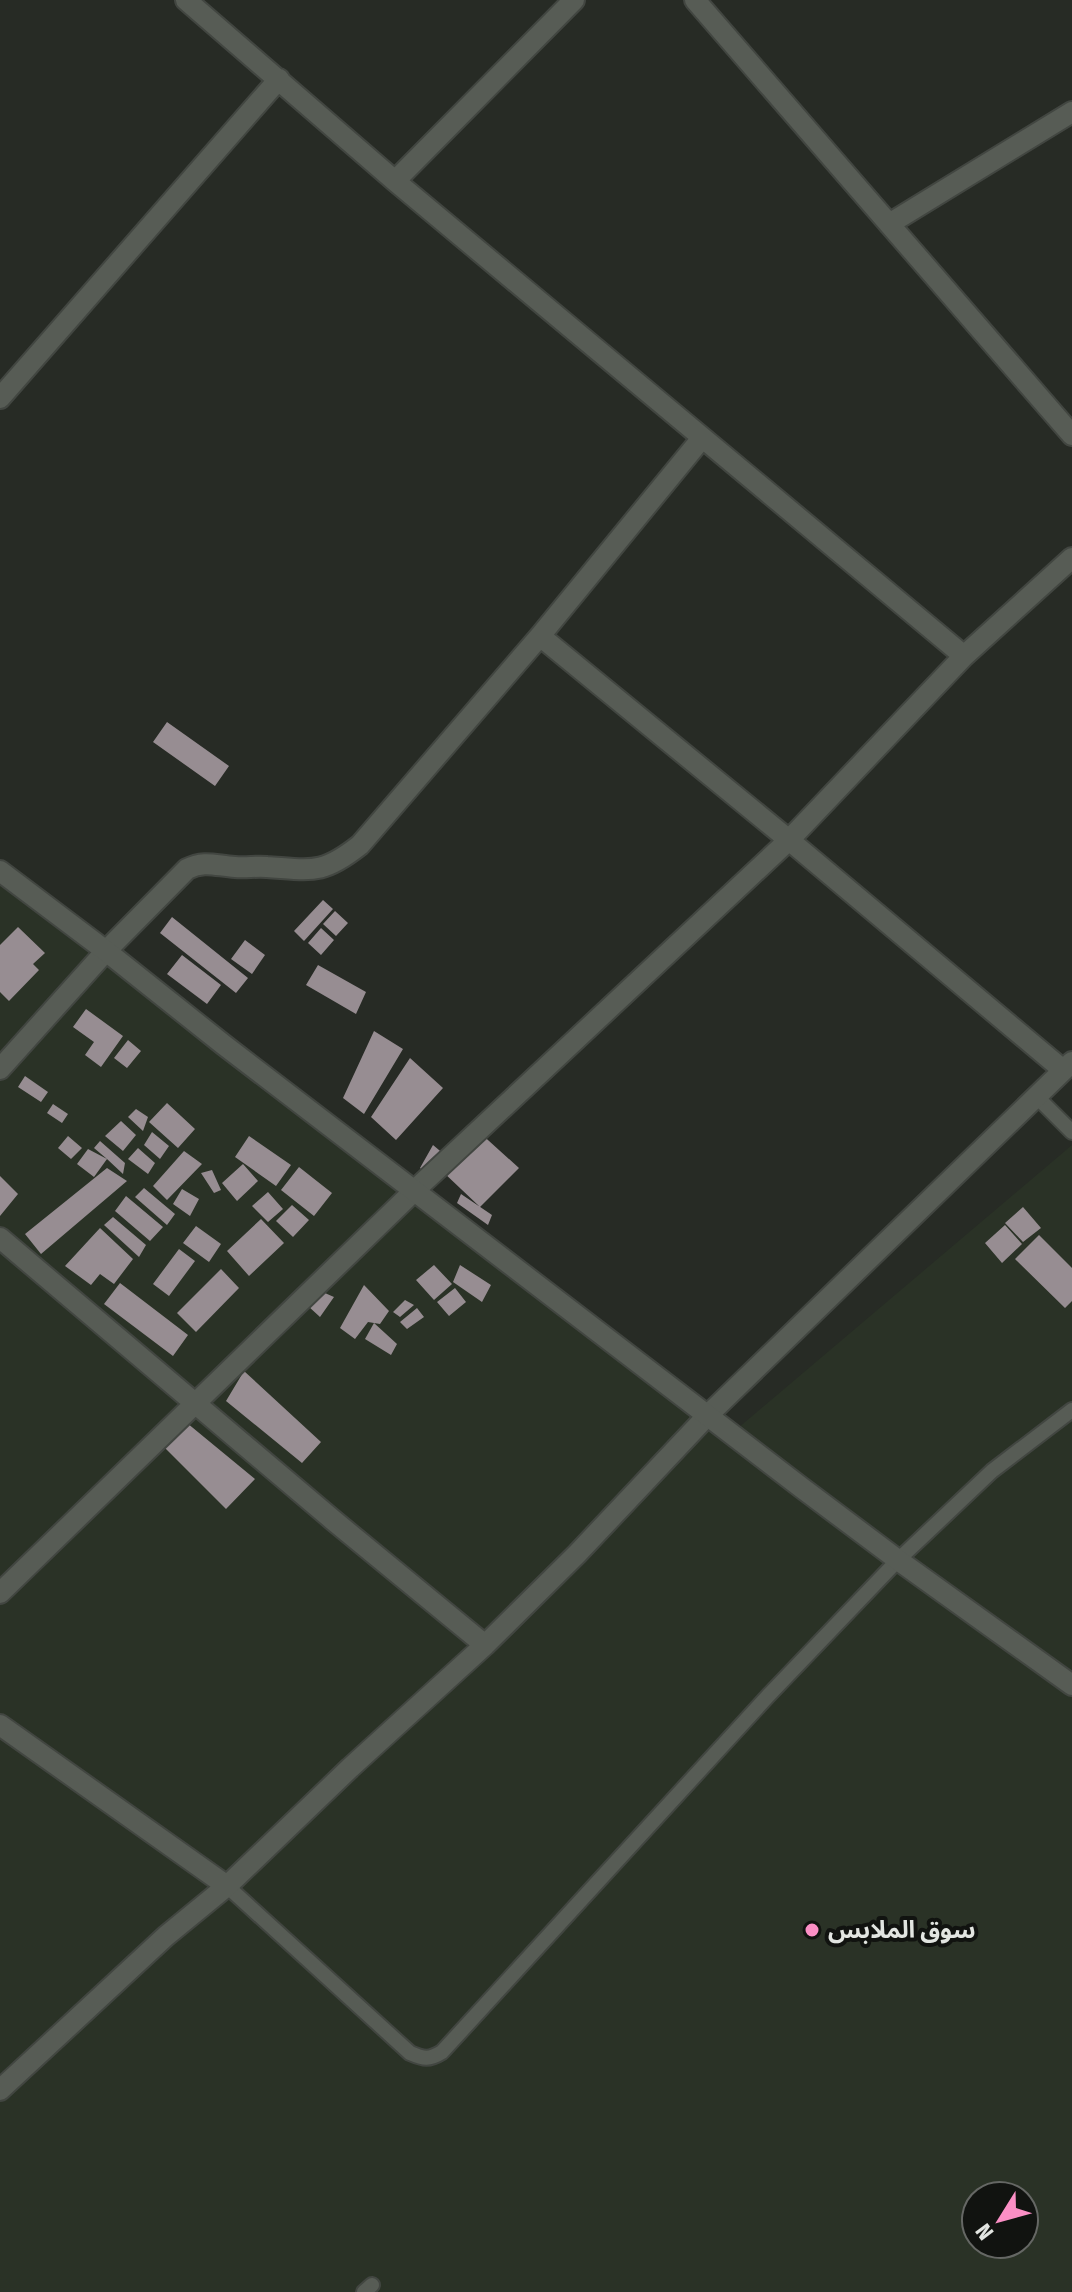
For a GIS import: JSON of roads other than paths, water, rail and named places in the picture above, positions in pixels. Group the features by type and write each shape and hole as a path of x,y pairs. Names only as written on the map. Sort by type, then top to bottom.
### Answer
{"street":[{"path":"186,0 395,181 964,656"},
{"path":"395,181 574,0"},
{"path":"695,0 1072,435"},
{"path":"0,398 279,79"},
{"path":"889,224 1072,112"},
{"path":"0,1069 106,951 187,869 200,863 310,871 339,862 360,845 540,636 702,438"},
{"path":"0,1593 415,1190 789,840 964,656 1072,558"},
{"path":"0,2090 166,1936 227,1886 485,1645 577,1554 708,1415 1068,1066 540,636"},
{"path":"0,871 898,1560 1072,1685"},
{"path":"0,1238 485,1645"},
{"path":"0,1725 227,1886"}],"lane":[{"path":"1036,1096 1072,1132"},
{"path":"227,1886 410,2053 423,2059 432,2058 442,2052 767,1697 898,1560 992,1471 1072,1410"}],"place":[{"name":"سوق الملابس","path":"812,1930"}]}
